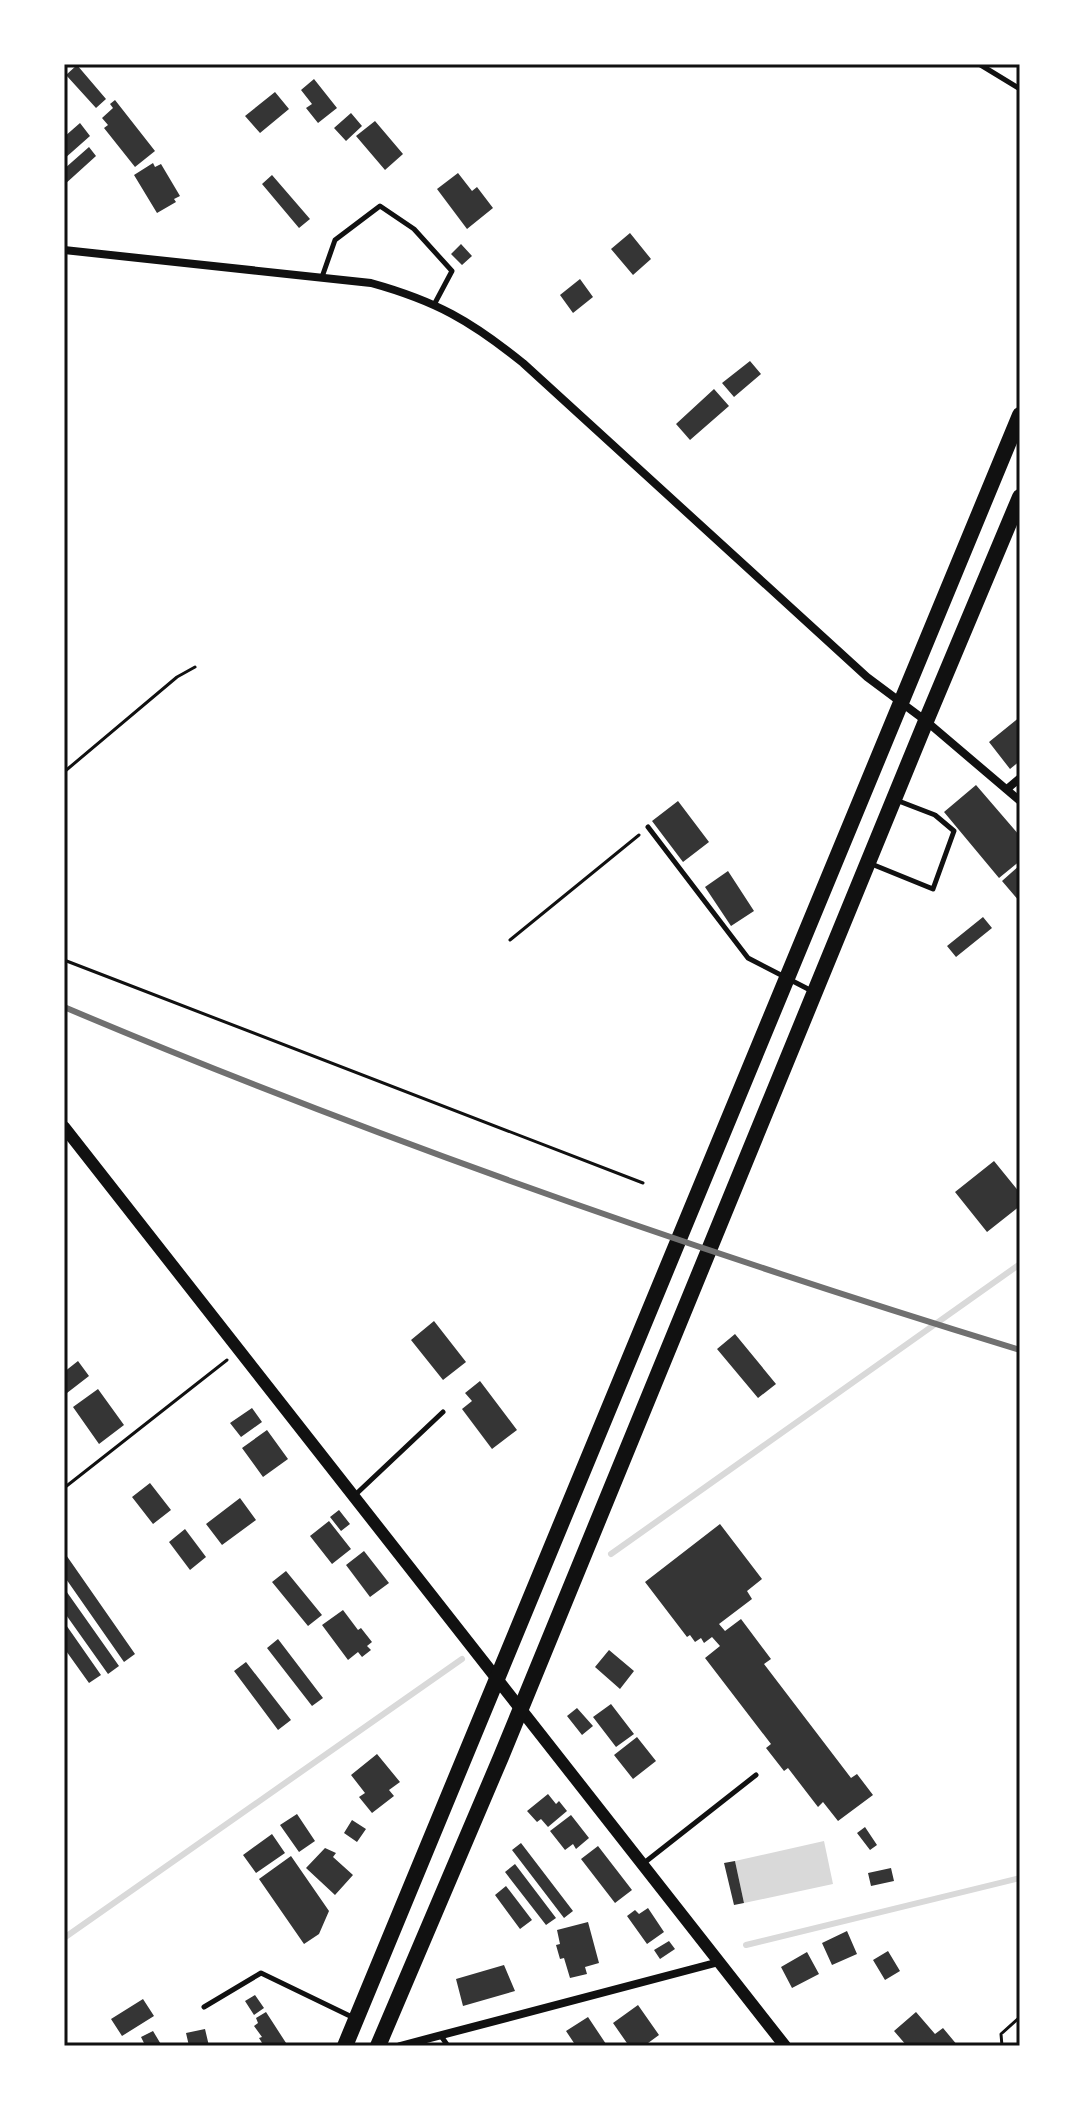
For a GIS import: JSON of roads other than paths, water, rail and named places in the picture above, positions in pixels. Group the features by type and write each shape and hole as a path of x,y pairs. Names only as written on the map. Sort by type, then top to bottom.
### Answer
{"highway":[{"path":"345,2046 1020,415"},
{"path":"378,2046 521,1710 1020,497"}],"street":[{"path":"64,250 371,283 435,303 472,324 523,363 867,677 926,721 1020,801"},
{"path":"1007,789 1020,778"},
{"path":"64,1127 785,2046"},
{"path":"400,2046 719,1962"}],"lane":[{"path":"979,64 1020,89"},
{"path":"322,277 335,240 380,206 414,229 452,271 435,303"},
{"path":"868,862 933,889 954,831 935,815 894,799"},
{"path":"648,827 748,958 815,993"},
{"path":"353,1496 443,1412"},
{"path":"641,1865 756,1775"},
{"path":"204,2007 261,1973 357,2019"},
{"path":"440,2036 448,2046"}],"waterway":[{"path":"611,1554 1020,1264"},
{"path":"64,1938 462,1659"},
{"path":"746,1945 1020,1878"}],"railway":[{"path":"64,1007 300,1103 538,1191 777,1273 1020,1350"}]}
